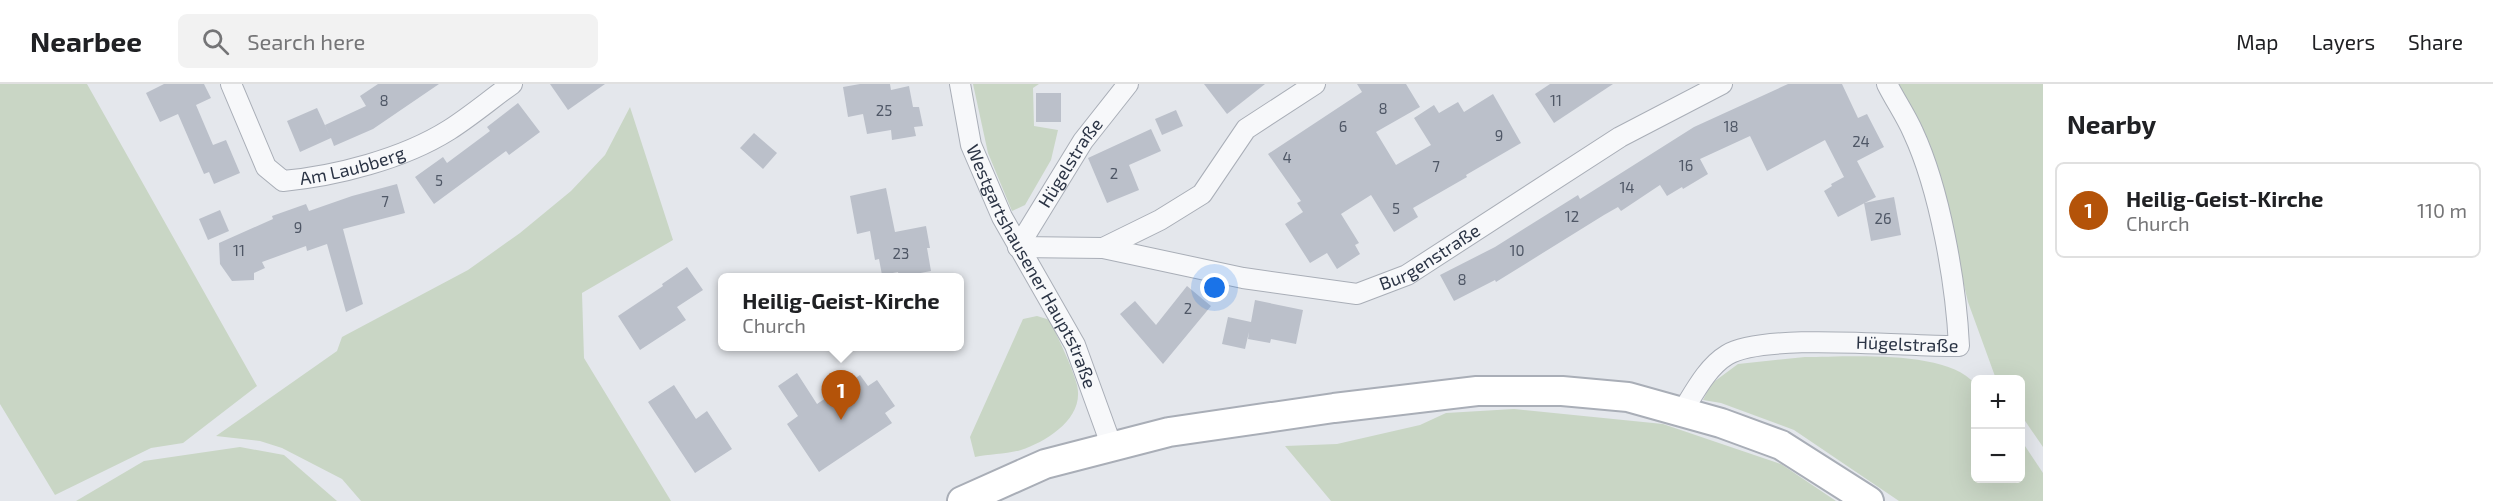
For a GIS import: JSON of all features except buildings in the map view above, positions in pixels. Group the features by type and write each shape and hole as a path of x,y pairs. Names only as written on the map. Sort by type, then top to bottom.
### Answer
{"main road":[{"path":"962,501 1045,464 1169,432 1334,408 1477,391 1562,391 1628,398 1721,423 1781,446 1869,501"}],"street":[{"name":"Am Laubberg","path":"231,84 266,167 283,181 318,178 403,153 448,131 512,84"},
{"name":"Westgartshausener Hauptstraße","path":"960,84 971,145 1017,247 1075,345 1112,447"},
{"name":"Hügelstraße","path":"1017,247 1083,141 1128,84"},
{"path":"1103,248 1160,220 1202,194 1246,129 1315,84"},
{"name":"Burgenstraße","path":"1017,247 1103,248 1243,278 1357,294 1407,275 1620,137 1722,84"},
{"name":"Hügelstraße","path":"1682,412 1703,379 1727,355 1755,345 1828,343 1959,346 1958,316 1942,226 1932,186 1914,133 1887,84"}],"green space":[{"path":"0,84 87,84 257,386 183,443 151,448 55,495 0,404"},
{"path":"973,84 1039,84 1033,88 1034,126 1058,130 1051,160 1025,205 1012,211 988,153"},
{"path":"1899,84 2043,84 2043,447 2025,421 2025,375 1995,375 1968,302 1931,147"},
{"path":"630,107 673,240 582,293 584,358 671,501 361,501 342,479 282,448 260,441 216,436 337,351 342,337 468,270 520,233 571,191 605,155"},
{"path":"1037,316 1050,320 1068,360 1077,385 1078,397 1075,408 1070,418 1062,426 1042,441 1021,450 975,457 970,437 1023,319"},
{"path":"1805,357 1895,357 1943,365 1961,373 1971,381 1971,483 2025,483 2025,446 2043,473 2043,501 1899,501 1794,430 1721,403 1703,400 1711,384 1738,364"},
{"path":"1514,409 1663,424 1781,464 1836,501 1331,501 1285,446 1337,444 1420,425 1446,413"},
{"path":"240,447 284,455 337,501 76,501 144,461"}],"place":[{"name":"Heilig-Geist-Kirche","path":"841,420"}]}
